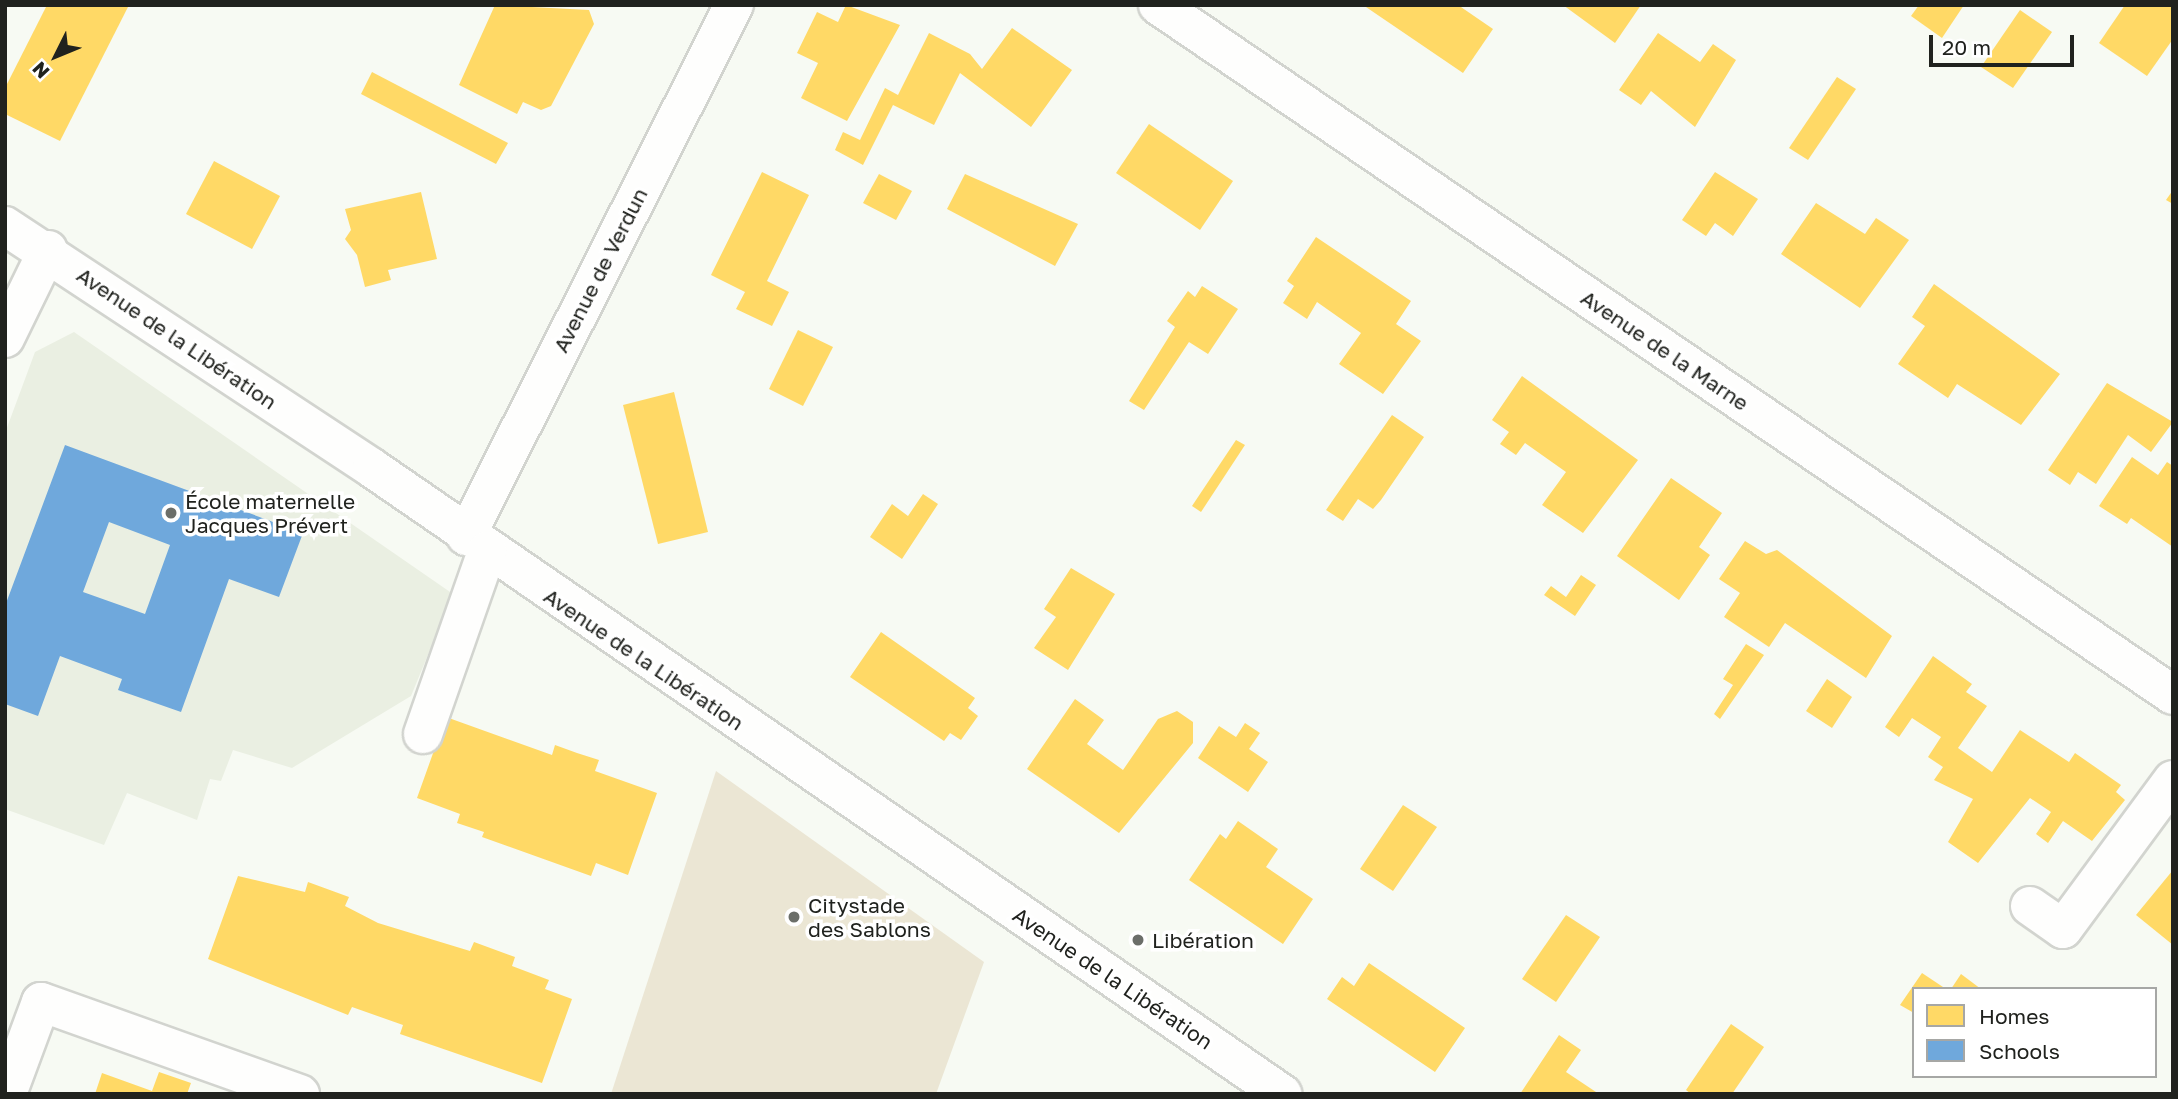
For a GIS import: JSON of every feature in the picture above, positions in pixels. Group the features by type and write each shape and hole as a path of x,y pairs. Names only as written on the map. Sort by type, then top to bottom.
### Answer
{"street":[{"name":"Avenue de Verdun","path":"422,734 476,543 734,5"},
{"name":"Avenue de la Marne","path":"1158,5 2173,695"},
{"name":"Avenue de la Libération","path":"5,226 47,250 1282,1094"},
{"path":"5,338 47,250"},
{"path":"2030,906 2063,929 2173,780"},
{"path":"8,1094 41,1002 300,1094"}],"shaded area":[{"name":"École maternelle Jacques Prévert","path":"74,332 453,594 411,696 292,768 233,750 221,781 210,779 197,820 127,793 104,845 5,809 5,433 35,352"},
{"name":"Citystade des Sablons","path":"716,771 984,962 936,1094 611,1094"}],"building: Homes":[{"path":"47,5 129,5 60,141 5,114 5,88"},
{"path":"495,5 589,10 594,24 551,106 541,110 523,102 517,114 459,85"},
{"path":"846,5 900,25 847,121 801,98 818,63 797,53 817,12 838,22"},
{"path":"1363,5 1458,5 1493,29 1463,73"},
{"path":"1563,5 1641,5 1615,43"},
{"path":"1919,5 1964,5 1942,38 1911,16"},
{"path":"2125,5 2173,5 2173,39 2147,76 2099,43"},
{"path":"2020,10 2052,32 2013,88 1981,67"},
{"path":"1012,28 1072,70 1031,127 960,73 934,125 893,105 863,165 835,150 843,132 860,140 885,88 898,95 929,33 970,54 982,69"},
{"path":"1658,33 1700,62 1713,44 1736,60 1695,127 1651,91 1641,105 1619,90"},
{"path":"372,72 508,143 496,164 361,94"},
{"path":"1837,77 1856,89 1808,160 1789,148"},
{"path":"1149,124 1233,181 1200,230 1116,173"},
{"path":"214,161 280,196 252,249 186,214"},
{"path":"762,172 809,195 767,281 789,292 772,326 736,309 745,292 711,275"},
{"path":"1715,172 1758,199 1733,236 1715,223 1706,236 1682,220"},
{"path":"879,174 912,191 896,220 863,203"},
{"path":"965,174 1078,224 1055,266 947,209"},
{"path":"2173,190 2173,204 2166,200"},
{"path":"421,192 437,259 388,270 391,280 365,287 357,255 345,239 351,230 345,209"},
{"path":"1816,203 1865,234 1876,218 1909,240 1860,308 1781,254"},
{"path":"1316,237 1411,301 1396,324 1421,341 1383,394 1339,364 1361,333 1317,302 1307,319 1283,303 1294,286 1287,281"},
{"path":"1934,284 2060,374 2021,425 1957,384 1948,398 1898,364 1925,326 1912,317"},
{"path":"1202,286 1238,309 1208,354 1189,342 1144,410 1129,401 1175,327 1167,321 1188,291 1195,297"},
{"path":"798,330 833,347 803,406 769,389"},
{"path":"1522,376 1638,460 1583,533 1542,505 1566,472 1525,443 1516,455 1500,444 1509,432 1492,420"},
{"path":"2107,383 2173,422 2151,452 2128,435 2096,484 2078,472 2070,485 2048,470"},
{"path":"674,392 708,532 658,544 623,405"},
{"path":"1392,415 1424,437 1373,509 1358,499 1343,521 1326,510"},
{"path":"1236,440 1245,445 1201,512 1192,506"},
{"path":"2132,457 2158,475 2167,462 2173,466 2173,547 2131,518 2127,524 2099,506"},
{"path":"1671,478 1722,513 1699,547 1710,555 1679,600 1617,556"},
{"path":"923,494 938,504 902,559 870,537 892,504 908,516"},
{"path":"1745,541 1766,554 1777,550 1892,636 1866,678 1785,623 1769,647 1724,617 1740,593 1719,579"},
{"path":"1071,568 1115,594 1068,670 1034,648 1056,617 1044,609"},
{"path":"1581,575 1596,585 1575,616 1544,595 1551,586 1566,597"},
{"path":"881,632 975,698 968,708 978,716 961,740 950,733 944,741 850,677"},
{"path":"1746,644 1764,655 1720,719 1714,714 1733,685 1723,679"},
{"path":"1933,656 1972,684 1966,692 1987,706 1958,748 1992,772 2020,730 2069,762 2075,753 2121,785 2116,792 2125,800 2092,841 2063,821 2048,843 2036,834 2051,812 2030,798 1978,863 1948,842 1973,799 1934,780 1943,767 1928,757 1941,737 1912,718 1899,737 1885,727"},
{"path":"1827,679 1852,697 1832,728 1806,711"},
{"path":"1075,699 1104,720 1087,744 1123,770 1158,719 1177,711 1193,722 1193,743 1119,833 1027,769"},
{"path":"446,717 552,755 555,745 599,760 595,771 657,793 628,875 596,863 591,876 482,837 484,832 457,823 460,814 417,798"},
{"path":"1245,723 1260,733 1249,749 1268,762 1248,792 1198,758 1219,726 1236,737"},
{"path":"1403,805 1437,827 1393,891 1360,869"},
{"path":"1238,821 1278,849 1266,867 1313,899 1283,944 1189,880 1220,834 1226,839"},
{"path":"2173,870 2173,945 2136,915"},
{"path":"238,876 305,892 308,882 349,897 345,906 378,923 470,951 474,942 515,957 512,966 549,980 545,989 572,999 542,1083 400,1034 403,1025 352,1007 348,1015 208,959"},
{"path":"1566,915 1600,937 1556,1002 1522,979"},
{"path":"1369,963 1465,1028 1435,1072 1327,999 1342,977 1354,986"},
{"path":"1922,973 1943,987 1912,987"},
{"path":"1961,974 1978,987 1952,987"},
{"path":"1912,988 1912,1012 1900,1005"},
{"path":"1731,1024 1764,1047 1732,1094 1691,1094 1686,1090"},
{"path":"1559,1035 1581,1050 1566,1072 1599,1094 1520,1094"},
{"path":"159,1072 191,1083 187,1094 95,1094 102,1073 152,1091"}],"building: Schools":[{"path":"65,445 303,533 279,597 229,579 181,712 118,690 122,679 60,656 38,716 5,704 5,606","holes":["109,522 170,545 145,614 83,592"]}],"place":[{"name":"École maternelle Jacques Prévert","path":"171,513"},
{"name":"Citystade des Sablons","path":"794,917"},
{"name":"Libération","path":"1138,940"}]}
